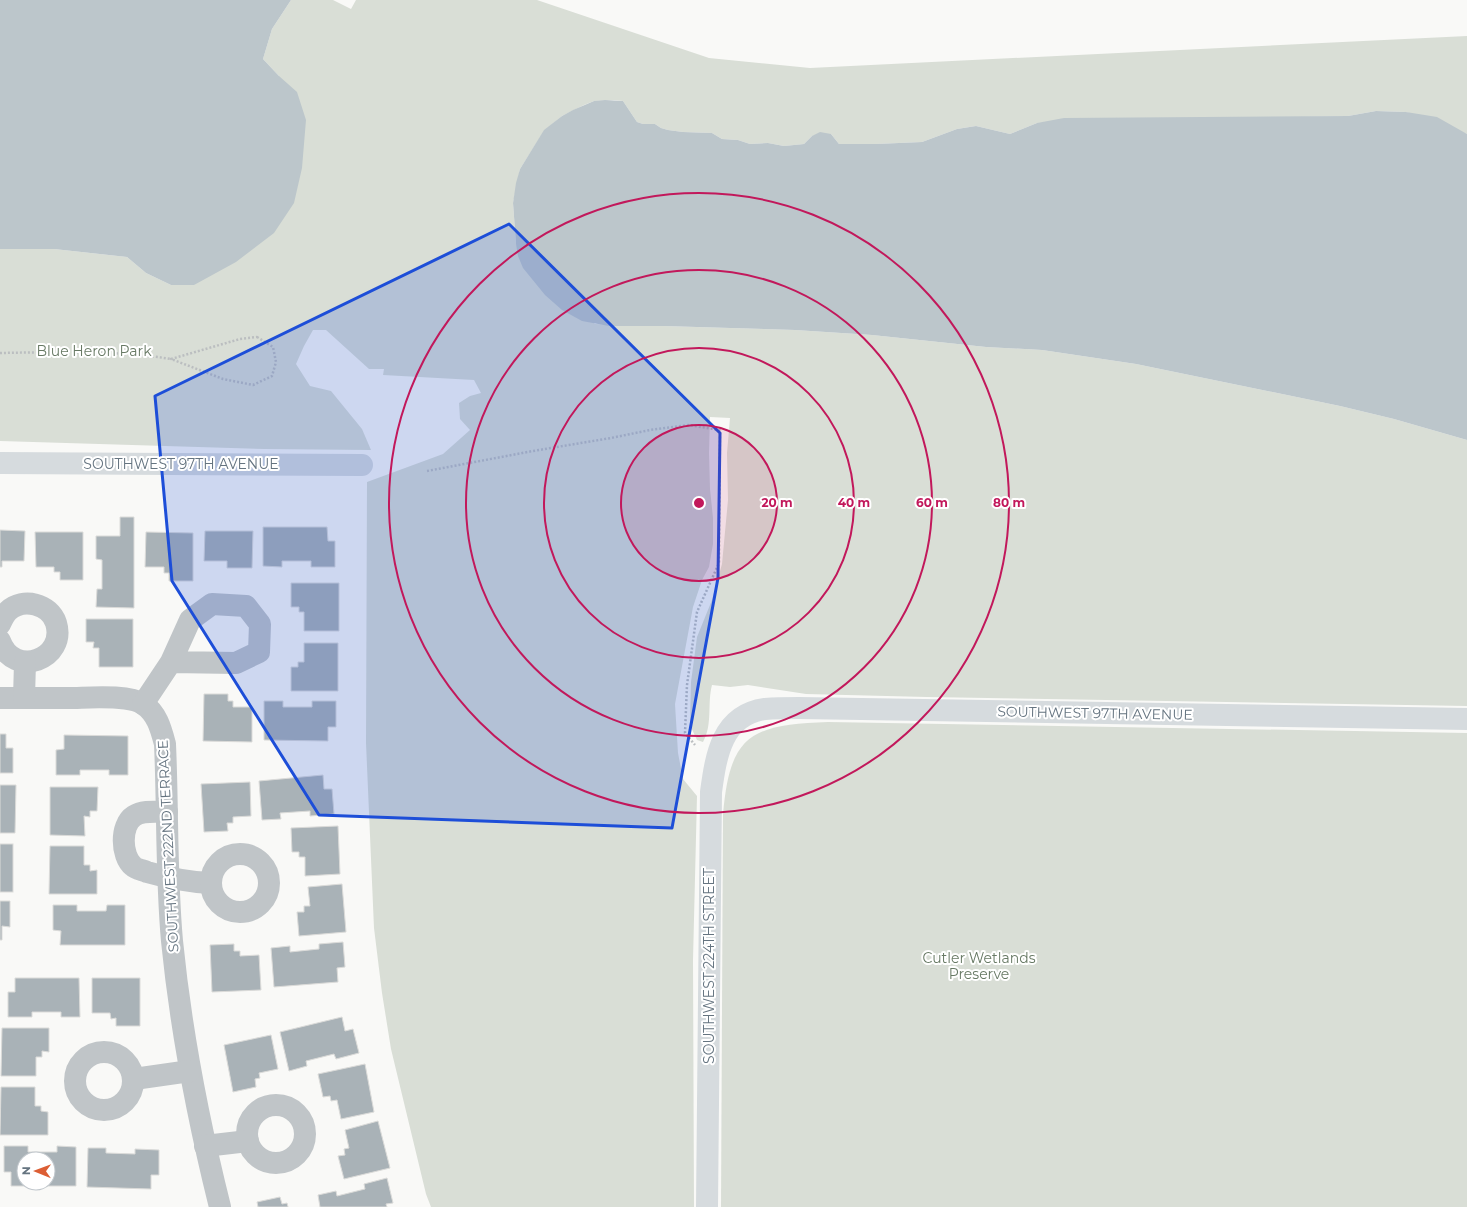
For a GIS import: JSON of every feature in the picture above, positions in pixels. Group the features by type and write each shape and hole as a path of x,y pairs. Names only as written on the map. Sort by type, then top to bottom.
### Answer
{"street":[{"name":"SOUTHWEST 97TH AVENUE","path":"0,463 362,465"},
{"path":"0,624 8,610 26,603 35,604 44,608 52,615 56,623 57,633 56,642 53,647 43,658 34,661 25,662 7,654 0,640"},
{"path":"24,698 25,662"},
{"path":"0,698 108,698 143,704 171,662"},
{"name":"SOUTHWEST 222ND TERRACE","path":"143,704 153,713 161,727 165,744 168,878 182,1029 205,1146 220,1207"},
{"name":"SOUTHWEST 97TH AVENUE","path":"730,729 742,717 753,712 783,708 1467,719"},
{"name":"SOUTHWEST 224TH STREET","path":"707,1207 711,792 723,738 730,729"},
{"path":"167,812 143,812 133,816 127,824 124,835 128,861 134,868 168,878 192,882 210,882"},
{"path":"134,1079 190,1071"},
{"path":"205,1146 248,1141"}],"path":[{"path":"0,353 56,352 146,355 171,359 223,378 253,384 272,376 276,362 273,347 257,337 240,340 171,359"},
{"path":"427,471 650,430 688,425 720,430 720,563 697,612 687,685 685,733 715,769"}],"highlighted area":[{"path":"509,224 720,433 718,578 672,828 319,815 172,581 155,396"}],"green space":[{"name":"Blue Heron Park","path":"291,0 333,0 351,9 356,0 537,0 709,58 810,68 1467,36 1467,134 1406,112 1376,111 1348,116 1037,123 1010,134 976,126 957,129 922,142 876,144 839,144 831,134 812,136 804,144 784,146 768,143 750,144 738,140 722,139 712,133 668,130 655,124 643,124 637,122 623,101 594,101 562,116 544,131 520,169 513,203 516,244 595,324 795,330 872,335 986,347 1042,350 1136,364 1340,406 1394,419 1467,440 1467,706 806,694 748,685 730,687 712,685 708,728 703,742 697,740 690,725 691,682 697,637 712,600 722,564 728,500 727,453 730,418 710,417 709,453 713,544 709,567 702,580 693,607 675,704 678,753 683,779 697,796 693,960 694,1207 431,1207 426,1194 391,1049 374,928 366,743 367,482 443,454 470,430 460,419 459,403 470,396 481,393 474,380 383,375 384,369 369,369 326,330 313,330 296,364 310,386 331,391 362,429 371,450 264,449 0,441 0,249 54,249 127,257 146,273 171,285 194,285 279,76 263,59 272,29"},
{"name":"Cutler Wetlands Preserve","path":"828,722 1467,733 1467,1207 721,1207 723,814 726,787 732,766 739,751 749,739 763,731 780,726"}],"shaded area":[{"path":"0,0 291,0 272,29 263,59 297,92 306,120 302,168 294,203 274,233 236,262 194,285 171,285 146,273 127,257 54,249 0,249"},
{"path":"594,101 623,101 637,122 643,124 655,124 668,130 683,132 712,133 722,139 738,140 750,144 768,143 784,146 804,144 812,136 820,132 831,134 839,144 922,142 957,129 976,126 1010,134 1037,123 1064,118 1348,116 1376,111 1406,112 1437,117 1467,134 1467,440 1394,419 1340,406 1136,364 1042,350 986,347 872,335 795,330 609,326 582,321 562,310 545,295 523,268 518,256 516,244 513,203 520,169 544,130 562,116 573,110"}],"building":[{"path":"120,517 134,517 134,608 96,607 97,589 102,589 102,560 96,559 96,536 120,536"},
{"path":"263,527 327,527 328,541 335,541 335,567 311,567 311,561 282,561 282,567 263,566"},
{"path":"0,530 25,531 24,561 2,561 2,567 0,567"},
{"path":"205,531 253,531 252,568 227,568 227,561 204,561"},
{"path":"35,532 83,532 83,580 60,580 60,572 54,572 54,567 36,567"},
{"path":"146,532 193,533 193,581 169,581 169,573 164,573 164,567 145,567"},
{"path":"291,583 339,583 339,631 304,631 304,612 299,612 299,607 291,607"},
{"path":"86,619 133,619 133,667 99,667 99,648 93,648 94,642 86,642"},
{"path":"304,643 338,643 338,691 291,691 291,667 298,667 298,662 304,662"},
{"path":"204,694 228,694 228,701 233,701 233,707 252,707 252,742 203,741"},
{"path":"264,701 283,701 283,707 312,707 312,701 336,701 336,727 328,727 328,741 264,740"},
{"path":"0,734 6,734 6,748 13,748 13,773 0,773"},
{"path":"64,735 128,736 128,775 109,775 109,770 80,770 80,775 56,775 56,750 64,749"},
{"path":"323,775 324,789 332,789 334,814 310,816 310,811 280,813 281,819 262,820 259,781"},
{"path":"250,782 251,816 233,817 233,823 227,823 228,831 204,832 201,784"},
{"path":"0,785 16,785 15,833 0,833"},
{"path":"50,787 98,787 97,811 90,811 90,817 84,816 85,836 50,835"},
{"path":"338,826 340,874 305,876 305,857 299,857 299,852 292,852 291,828"},
{"path":"0,844 13,844 13,892 0,892"},
{"path":"50,846 84,846 84,865 90,865 90,871 97,870 97,894 49,894"},
{"path":"342,884 346,932 299,936 297,912 304,912 304,906 310,906 308,887"},
{"path":"0,901 10,901 10,927 2,926 2,940 0,940"},
{"path":"53,905 77,905 77,911 106,911 107,905 125,905 125,945 60,945 61,931 53,930"},
{"path":"343,942 345,967 337,968 338,982 274,987 271,948 290,946 290,952 319,949 319,944"},
{"path":"234,944 234,951 240,951 240,956 259,955 261,990 212,992 210,945"},
{"path":"15,978 79,978 80,1017 61,1017 61,1012 32,1012 32,1017 8,1017 8,992 15,992"},
{"path":"92,978 140,978 140,1026 116,1026 116,1018 111,1019 110,1013 92,1013"},
{"path":"342,1017 345,1031 353,1029 359,1053 336,1059 334,1054 306,1061 307,1066 289,1071 280,1032"},
{"path":"2,1028 49,1028 49,1052 42,1051 42,1057 36,1057 36,1076 1,1076"},
{"path":"271,1035 278,1069 259,1073 260,1078 255,1079 256,1087 233,1092 224,1045"},
{"path":"365,1064 374,1112 341,1119 337,1100 331,1101 330,1096 323,1097 318,1074"},
{"path":"1,1087 35,1087 35,1106 41,1106 41,1111 48,1112 48,1135 0,1135"},
{"path":"378,1121 390,1168 344,1179 338,1156 345,1155 344,1149 349,1148 345,1130"},
{"path":"4,1146 28,1146 28,1151 16,1151 16,1186 11,1186 11,1172 4,1172"},
{"path":"57,1146 76,1147 76,1186 56,1186"},
{"path":"88,1148 106,1148 106,1153 135,1154 135,1149 159,1150 159,1175 151,1175 151,1189 87,1187"},
{"path":"387,1178 393,1203 386,1204 387,1207 320,1207 318,1195 336,1191 337,1196 365,1189 364,1184"},
{"path":"280,1197 282,1204 287,1203 288,1207 258,1207 257,1202"}]}
